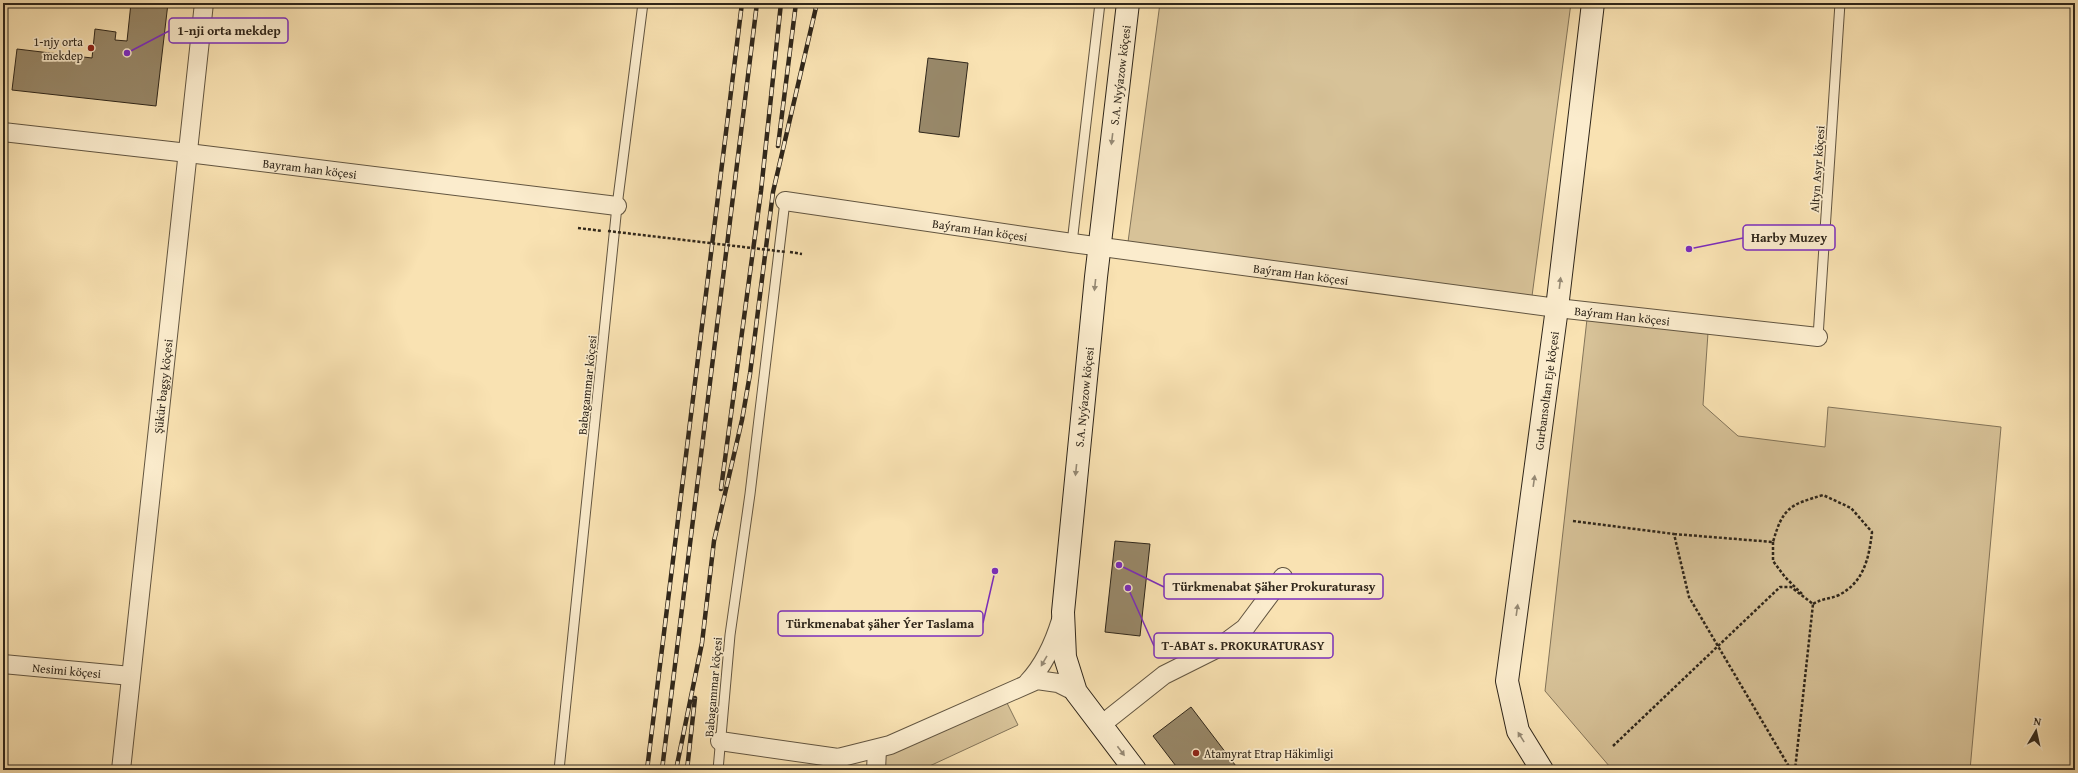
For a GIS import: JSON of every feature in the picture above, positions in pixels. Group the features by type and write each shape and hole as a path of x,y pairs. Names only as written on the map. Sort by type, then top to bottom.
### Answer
{"street":[{"name":"Şükür bagşy köçesi","path":"121,770 204,3"},
{"name":"S.A. Nyýazow köçesi","path":"1128,3 1100,246 1063,612 1065,657 1076,692 1135,770"},
{"name":"Gurbansoltan Eje köçesi","path":"1542,770 1518,731 1507,681 1557,308 1593,3"},
{"name":"Bayram han köçesi","path":"3,132 188,153 617,206"},
{"name":"Baýram Han köçesi","path":"785,201 1072,243 1557,308 1818,337"},
{"path":"1101,725 1164,675 1218,648 1245,628 1283,577"},
{"path":"1028,682 1040,669 1048,656 1063,612"},
{"name":"Nesimi köçesi","path":"3,664 131,676"},
{"path":"720,741 838,758 890,746 1028,682 1037,680 1050,681 1076,692"},
{"path":"876,770 877,749"}],"lane":[{"name":"Babagammar köçesi","path":"559,770 617,206 643,3"},
{"path":"1072,243 1100,3"},
{"name":"Altyn Asyr köçesi","path":"1818,337 1840,3"},
{"name":"Babagammar köçesi","path":"718,770 730,635 750,494 785,201"}],"path":[{"path":"578,228 802,254"},
{"path":"1823,496 1851,508 1872,532 1870,551 1862,576 1839,595 1822,598 1813,604 1785,577 1773,561 1773,542 1778,523 1787,509 1803,501 1823,496"},
{"path":"1573,521 1674,534 1773,542"},
{"path":"1674,534 1689,597 1791,770"},
{"path":"1613,746 1780,587 1792,587 1813,604"},
{"path":"1795,770 1813,604"}],"shaded area":[{"path":"1160,3 1571,3 1532,296 1128,242"},
{"path":"1587,319 1708,333 1703,405 1738,436 1825,447 1828,407 2001,427 1970,770 1630,770 1610,767 1545,691"},
{"path":"1005,699 1018,725 921,770 884,770 883,755"}],"building":[{"name":"1-njy orta mekdep","path":"131,3 168,3 156,106 12,90 17,49 92,58 95,29 116,32 115,40 127,41"},
{"path":"928,58 968,63 959,137 919,132"},
{"path":"1115,541 1150,544 1140,636 1105,632"},
{"name":"Atamyrat Etrap Häkimligi","path":"1191,707 1239,770 1179,770 1153,736"}],"railway":[{"path":"647,770 742,3"},
{"path":"662,770 757,3"},
{"path":"721,489 761,191 781,3"},
{"path":"778,146 796,3"},
{"path":"676,770 702,643 714,541 742,420 750,374 773,192 817,3"},
{"path":"687,770 695,698"}],"place":[{"name":"1-njy orta mekdep","path":"91,48"},
{"name":"1-nji orta mekdep","path":"127,53"},
{"name":"Harby Muzey","path":"1689,249"},
{"name":"Türkmenabat Şäher Prokuraturasy","path":"1119,565"},
{"name":"Türkmenabat şäher Ýer Taslama","path":"995,571"},
{"name":"T-ABAT s. PROKURATURASY","path":"1128,588"},
{"name":"Atamyrat Etrap Häkimligi","path":"1196,753"}]}
